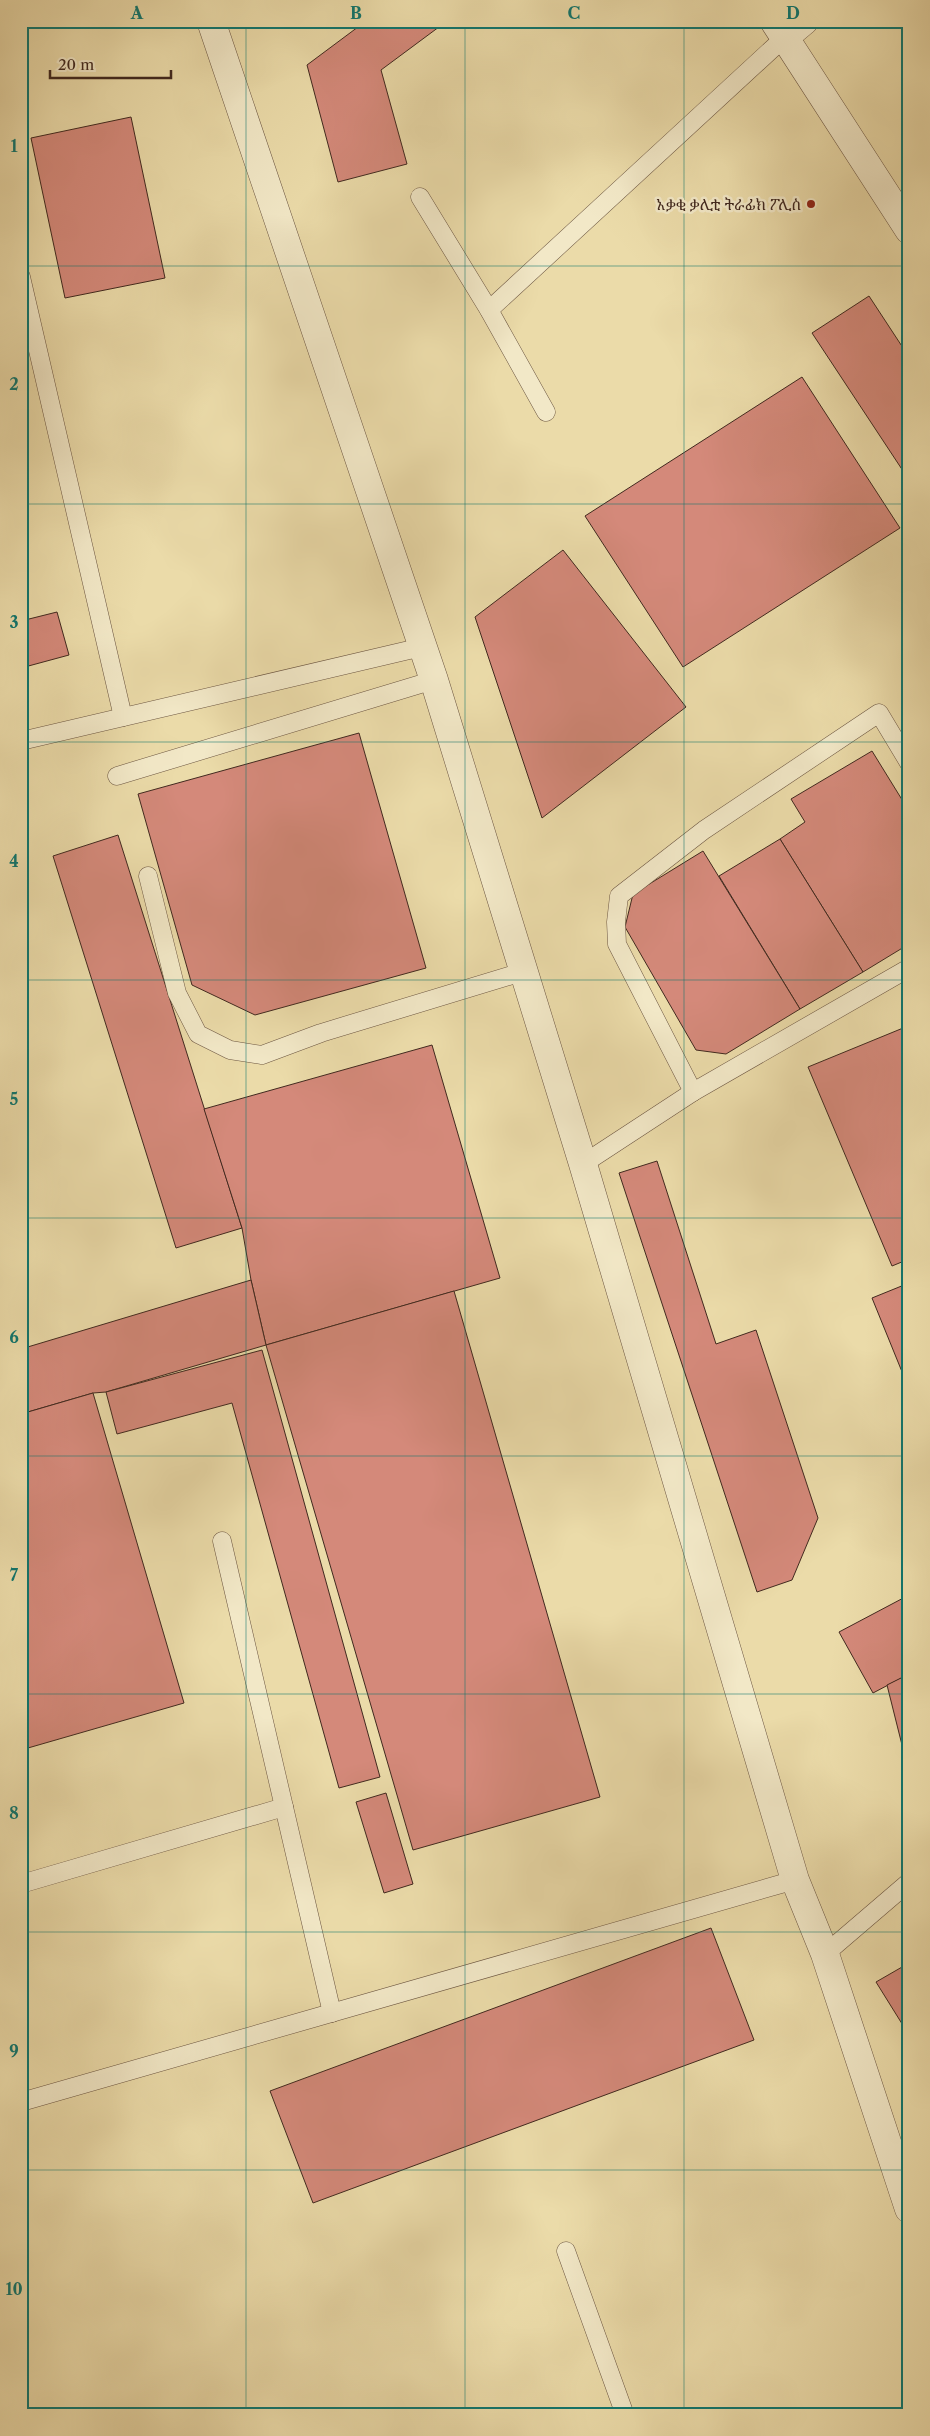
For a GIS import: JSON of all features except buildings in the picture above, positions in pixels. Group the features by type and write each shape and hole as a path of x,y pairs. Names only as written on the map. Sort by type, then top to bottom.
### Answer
{"street":[{"path":"211,21 434,680 522,972 583,1164 795,1880 825,1954 909,2209"},
{"path":"787,27 909,230"}],"lane":[{"path":"489,310 787,27"},
{"path":"420,197 489,310 546,412"},
{"path":"21,277 123,717"},
{"path":"21,741 422,647"},
{"path":"117,776 434,680"},
{"path":"693,1092 617,944 616,922 619,896 704,830 879,713 909,764"},
{"path":"148,876 177,993 198,1034 230,1050 262,1054 321,1033 522,972"},
{"path":"583,1164 693,1092 909,968"},
{"path":"222,1541 332,2013"},
{"path":"21,1884 284,1806"},
{"path":"21,2102 795,1880"},
{"path":"825,1954 909,1882"},
{"path":"566,2251 625,2415"}],"place":[{"name":"አቃቂ ቃሊቲ ትራፊክ ፖሊስ","path":"811,204"}]}
